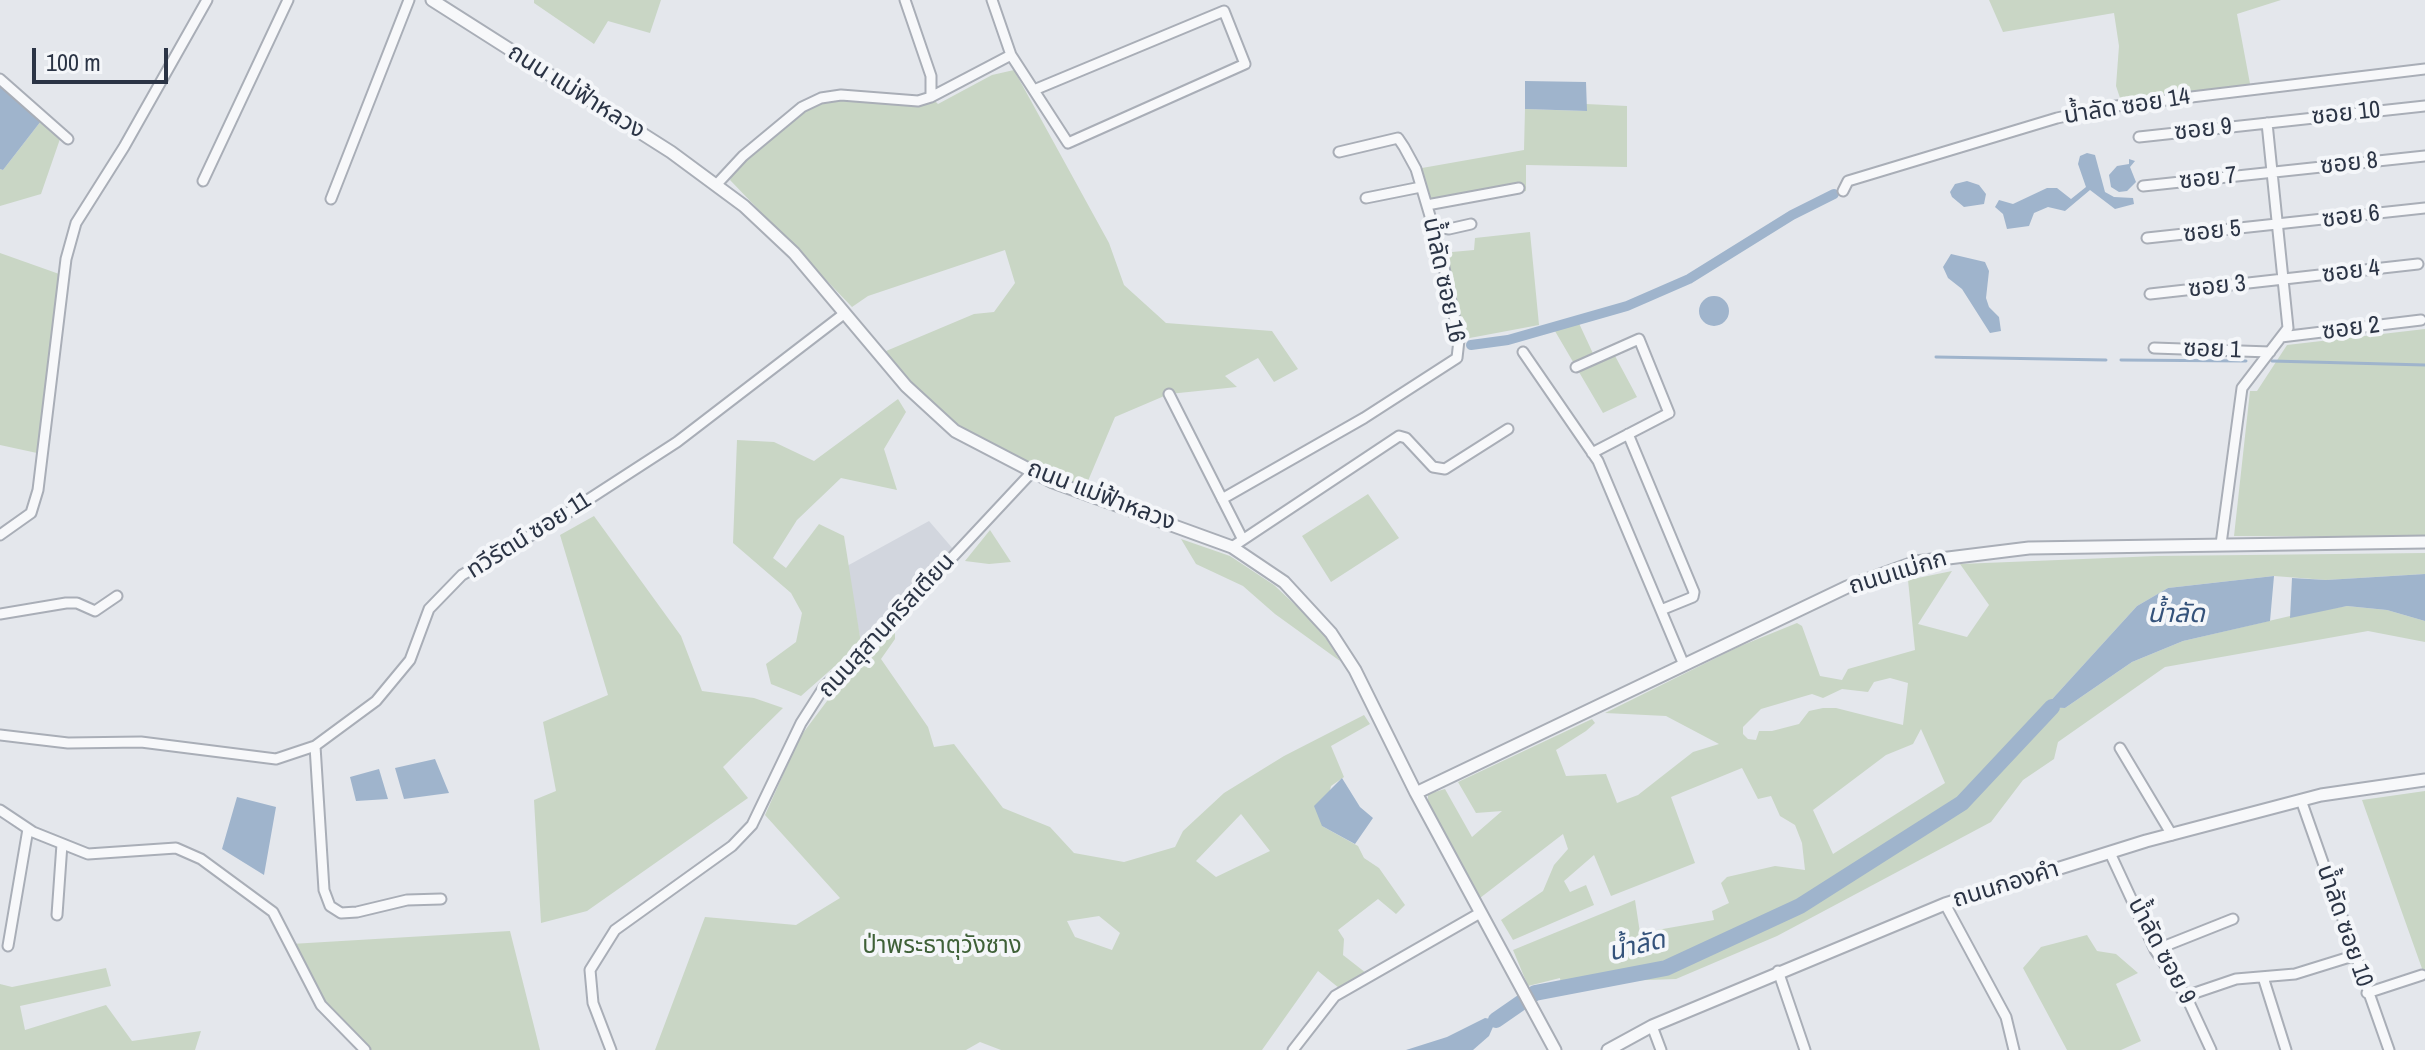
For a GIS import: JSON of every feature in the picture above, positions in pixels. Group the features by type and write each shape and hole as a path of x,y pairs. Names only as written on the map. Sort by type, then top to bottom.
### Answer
{"street":[{"path":"0,535 31,513 38,490 66,259 76,223 124,147 207,0"},
{"path":"203,181 288,0"},
{"path":"331,199 409,0"},
{"name":"ถนน แม่ฟ้าหลวง","path":"432,0 717,184 788,247 906,386 939,418 972,441 1032,472 1232,547 1284,582 1331,633 1364,686 1416,793 1555,1050"},
{"path":"905,0 931,76 931,97"},
{"path":"992,0 1011,55 1068,143 1245,64 1224,11 1034,90"},
{"path":"717,184 743,156 802,107 821,98 841,95 918,101 1011,55"},
{"name":"น้ำลัด ซอย 14","path":"1843,191 1848,181 2057,118 2108,107 2425,69"},
{"path":"0,79 68,139"},
{"name":"ซอย 10","path":"2267,123 2425,106"},
{"path":"2221,544 2242,388 2288,328 2267,123"},
{"name":"ซอย 9","path":"2139,137 2267,123"},
{"name":"น้ำลัด ซอย 16","path":"1222,499 1364,418 1457,358 1459,340 1433,226 1416,169 1398,138 1339,152"},
{"name":"ซอย 8","path":"2272,172 2425,156"},
{"name":"ซอย 7","path":"2143,186 2272,172"},
{"path":"1366,198 1421,187"},
{"path":"1427,205 1519,188"},
{"name":"ซอย 6","path":"2278,225 2425,208"},
{"path":"1433,226 1449,229 1471,224"},
{"name":"ซอย 5","path":"2147,238 2278,225"},
{"name":"ซอย 4","path":"2283,280 2418,264"},
{"name":"ซอย 3","path":"2150,294 2283,280"},
{"name":"ทวีรัตน์ ซอย 11","path":"0,735 68,743 141,742 276,759 315,746 376,701 410,660 429,609 462,575 549,525 677,442 845,313"},
{"name":"ซอย 2","path":"2281,337 2421,320"},
{"path":"1576,367 1639,339 1669,413 1592,453"},
{"name":"ซอย 1","path":"2154,348 2270,352"},
{"path":"1523,352 1592,453 1684,665"},
{"path":"1169,394 1242,538"},
{"path":"1232,547 1399,436 1406,438 1433,467 1445,469 1508,429"},
{"path":"1628,434 1694,592 1693,597 1661,610"},
{"name":"ถนนสุสานคริสเตียน","path":"611,1050 593,1003 590,970 615,930 732,846 752,825 801,723 824,687 889,625 1032,472"},
{"name":"ถนนแม่กก","path":"1416,793 1859,582 1938,557 2029,548 2425,542"},
{"path":"0,614 66,603 95,611 117,596"},
{"path":"315,746 324,890 330,906 341,913 357,912 407,900 441,899"},
{"path":"2120,748 2172,835"},
{"name":"ถนนกองคำ","path":"1608,1050 1652,1026 1778,971 1945,904 2110,853 2301,800 2425,780"},
{"name":"น้ำลัด ซอย 10","path":"2301,800 2353,956 2389,1050"},
{"path":"0,810 28,829 88,854 176,848 201,859 273,912 321,1005 365,1050"},
{"path":"8,946 28,829"},
{"path":"57,915 56,891 62,844"},
{"name":"น้ำลัด ซอย 9","path":"2110,853 2155,950 2186,996 2211,1050"},
{"path":"1945,904 2006,1017 2014,1050"},
{"path":"1293,1050 1335,996 1480,913"},
{"path":"2155,950 2233,919"},
{"path":"2186,996 2236,979 2295,974 2353,956"},
{"path":"1778,971 1805,1050"},
{"path":"2367,993 2422,975"},
{"path":"2263,977 2286,1050"},
{"path":"1652,1026 1661,1050"}],"shaded area":[{"path":"929,521 954,550 861,643 847,566"}],"green space":[{"path":"534,0 661,0 650,33 608,21 594,44 534,3"},
{"path":"1989,0 2281,0 2237,14 2251,89 2122,104 2116,86 2119,46 2114,13 2003,32"},
{"path":"1014,70 1109,243 1124,285 1166,323 1272,331 1298,369 1274,382 1258,358 1225,376 1237,387 1169,394 1115,417 1085,488 1001,451 943,415 879,354 974,314 994,312 1015,283 1005,250 868,296 852,307 730,180 743,156 821,98 931,97 938,104 992,75"},
{"path":"1586,104 1627,106 1627,167 1526,165 1526,191 1482,194 1431,205 1422,168 1524,150 1525,109 1586,111"},
{"path":"41,121 60,139 41,194 0,206 0,169 3,170"},
{"path":"1530,232 1539,325 1459,340 1441,253 1474,250 1475,238"},
{"path":"0,253 62,275 37,453 0,445"},
{"path":"1577,319 1596,360 1614,354 1637,397 1603,413 1552,326"},
{"path":"2425,329 2425,537 2234,536 2250,391 2257,391 2287,345"},
{"path":"898,399 906,412 884,449 897,490 841,478 797,520 773,558 786,568 819,524 844,536 861,643 801,696 771,684 766,664 796,642 802,613 791,593 733,543 737,440 774,442 814,461"},
{"path":"1368,494 1399,538 1331,582 1302,536"},
{"path":"594,516 681,636 702,691 754,698 783,708 723,767 748,798 587,911 541,923 534,800 556,791 543,722 608,695 560,535"},
{"path":"990,530 1011,562 989,564 965,561"},
{"path":"1181,539 1230,556 1274,585 1320,628 1340,661 1275,614 1243,586 1196,564"},
{"path":"2425,553 2425,574 2326,580 2274,576 2168,588 2137,606 2046,706 2065,708 2132,662 2183,641 2303,613 2347,606 2387,610 2425,621 2425,642 2368,631 2165,667 2058,742 2054,759 2023,780 1991,822 1777,936 1676,979 1619,981 1562,993 1560,978 1528,986 1513,950 1635,900 1640,933 1714,920 1712,911 1729,903 1721,883 1727,877 1775,866 1805,870 1802,843 1795,825 1780,816 1771,796 1758,799 1742,768 1671,797 1695,863 1611,896 1594,855 1564,881 1570,892 1586,885 1594,905 1513,940 1501,920 1543,891 1554,865 1568,849 1563,834 1480,898 1428,807 1428,794 1445,789 1472,837 1502,811 1476,813 1458,782 1592,719 1595,723 1586,731 1556,750 1566,776 1606,774 1617,803 1638,795 1693,752 1719,744 1666,716 1605,713 1738,647 1797,623 1802,626 1820,676 1842,680 1848,669 1915,650 1908,580 1952,571 1918,624 1967,637 1989,605 1960,564 2157,556","holes":["1890,678 1908,683 1903,725 1836,708 1823,708 1809,711 1799,724 1759,731 1756,740 1748,739 1743,734 1743,727 1761,709 1812,694 1823,698 1842,689 1868,692 1874,682","1921,729 1945,783 1833,854 1813,810 1886,755 1913,744"]},
{"name":"ป่าพระธาตุวังซาง","path":"895,627 895,639 881,659 928,727 934,747 954,744 1003,808 1050,827 1074,853 1124,862 1175,847 1183,831 1224,793 1284,756 1364,715 1370,724 1331,746 1344,777 1331,786 1322,826 1358,846 1364,858 1379,868 1405,905 1396,914 1378,899 1338,930 1344,939 1343,955 1366,973 1339,988 1318,971 1262,1050 1001,1050 980,1042 966,1050 655,1050 705,917 796,925 840,898 765,815 800,737 848,673","holes":["1241,814 1270,851 1216,877 1196,861","1099,916 1120,933 1112,950 1075,937 1067,921"]},
{"path":"2425,791 2425,977 2362,800"},
{"path":"510,931 540,1050 365,1050 325,1009 291,944"},
{"path":"2087,935 2097,951 2116,954 2138,973 2116,984 2141,1041 2121,1050 2067,1050 2023,968 2041,947"},
{"path":"106,968 111,986 20,1006 25,1030 106,1005 132,1041 201,1031 195,1050 0,1050 0,984 12,987"}],"water":[{"path":"1525,81 1586,82 1587,111 1525,109"},
{"path":"0,86 41,121 3,170 0,169"},
{"path":"2087,153 2095,155 2105,192 2114,197 2133,198 2134,204 2115,209 2090,190 2065,211 2048,207 2034,213 2029,226 2007,229 2003,214 1995,207 1999,200 2013,204 2047,188 2057,188 2071,199 2086,187 2078,164 2080,156"},
{"path":"2129,159 2135,161 2130,167 2136,182 2127,191 2119,192 2111,187 2109,175 2117,166 2129,164"},
{"path":"1967,181 1979,185 1986,194 1984,204 1964,207 1952,197 1950,192 1955,184"},
{"path":"1951,254 1985,262 1989,271 1986,298 1989,307 1999,317 2001,331 1990,333 1962,289 1948,278 1943,267"},
{"path":"1714,296 1725,300 1729,311 1725,322 1714,326 1703,322 1699,311 1703,300"},
{"path":"2425,574 2425,621 2387,610 2347,606 2290,618 2292,578 2326,580"},
{"name":"น้ำลัด","path":"2274,576 2270,621 2183,641 2132,662 2065,708 2045,707 2137,606 2168,588"},
{"path":"435,759 449,793 404,799 395,768"},
{"path":"379,769 388,799 356,801 350,777"},
{"path":"1342,778 1360,807 1373,818 1355,844 1322,826 1314,806"},
{"path":"237,797 276,807 264,875 222,849"},
{"path":"1485,1018 1496,1020 1489,1036 1473,1050 1406,1050 1447,1037"}],"waterway":[{"path":"1471,345 1508,340 1627,306 1689,279 1792,215 1834,194"},
{"path":"1936,357 2106,360"},
{"path":"2121,360 2246,361"},
{"path":"2272,361 2425,365"},
{"name":"น้ำลัด","path":"1496,1020 1535,993 1666,968 1800,906 1962,803 2052,707"}]}
